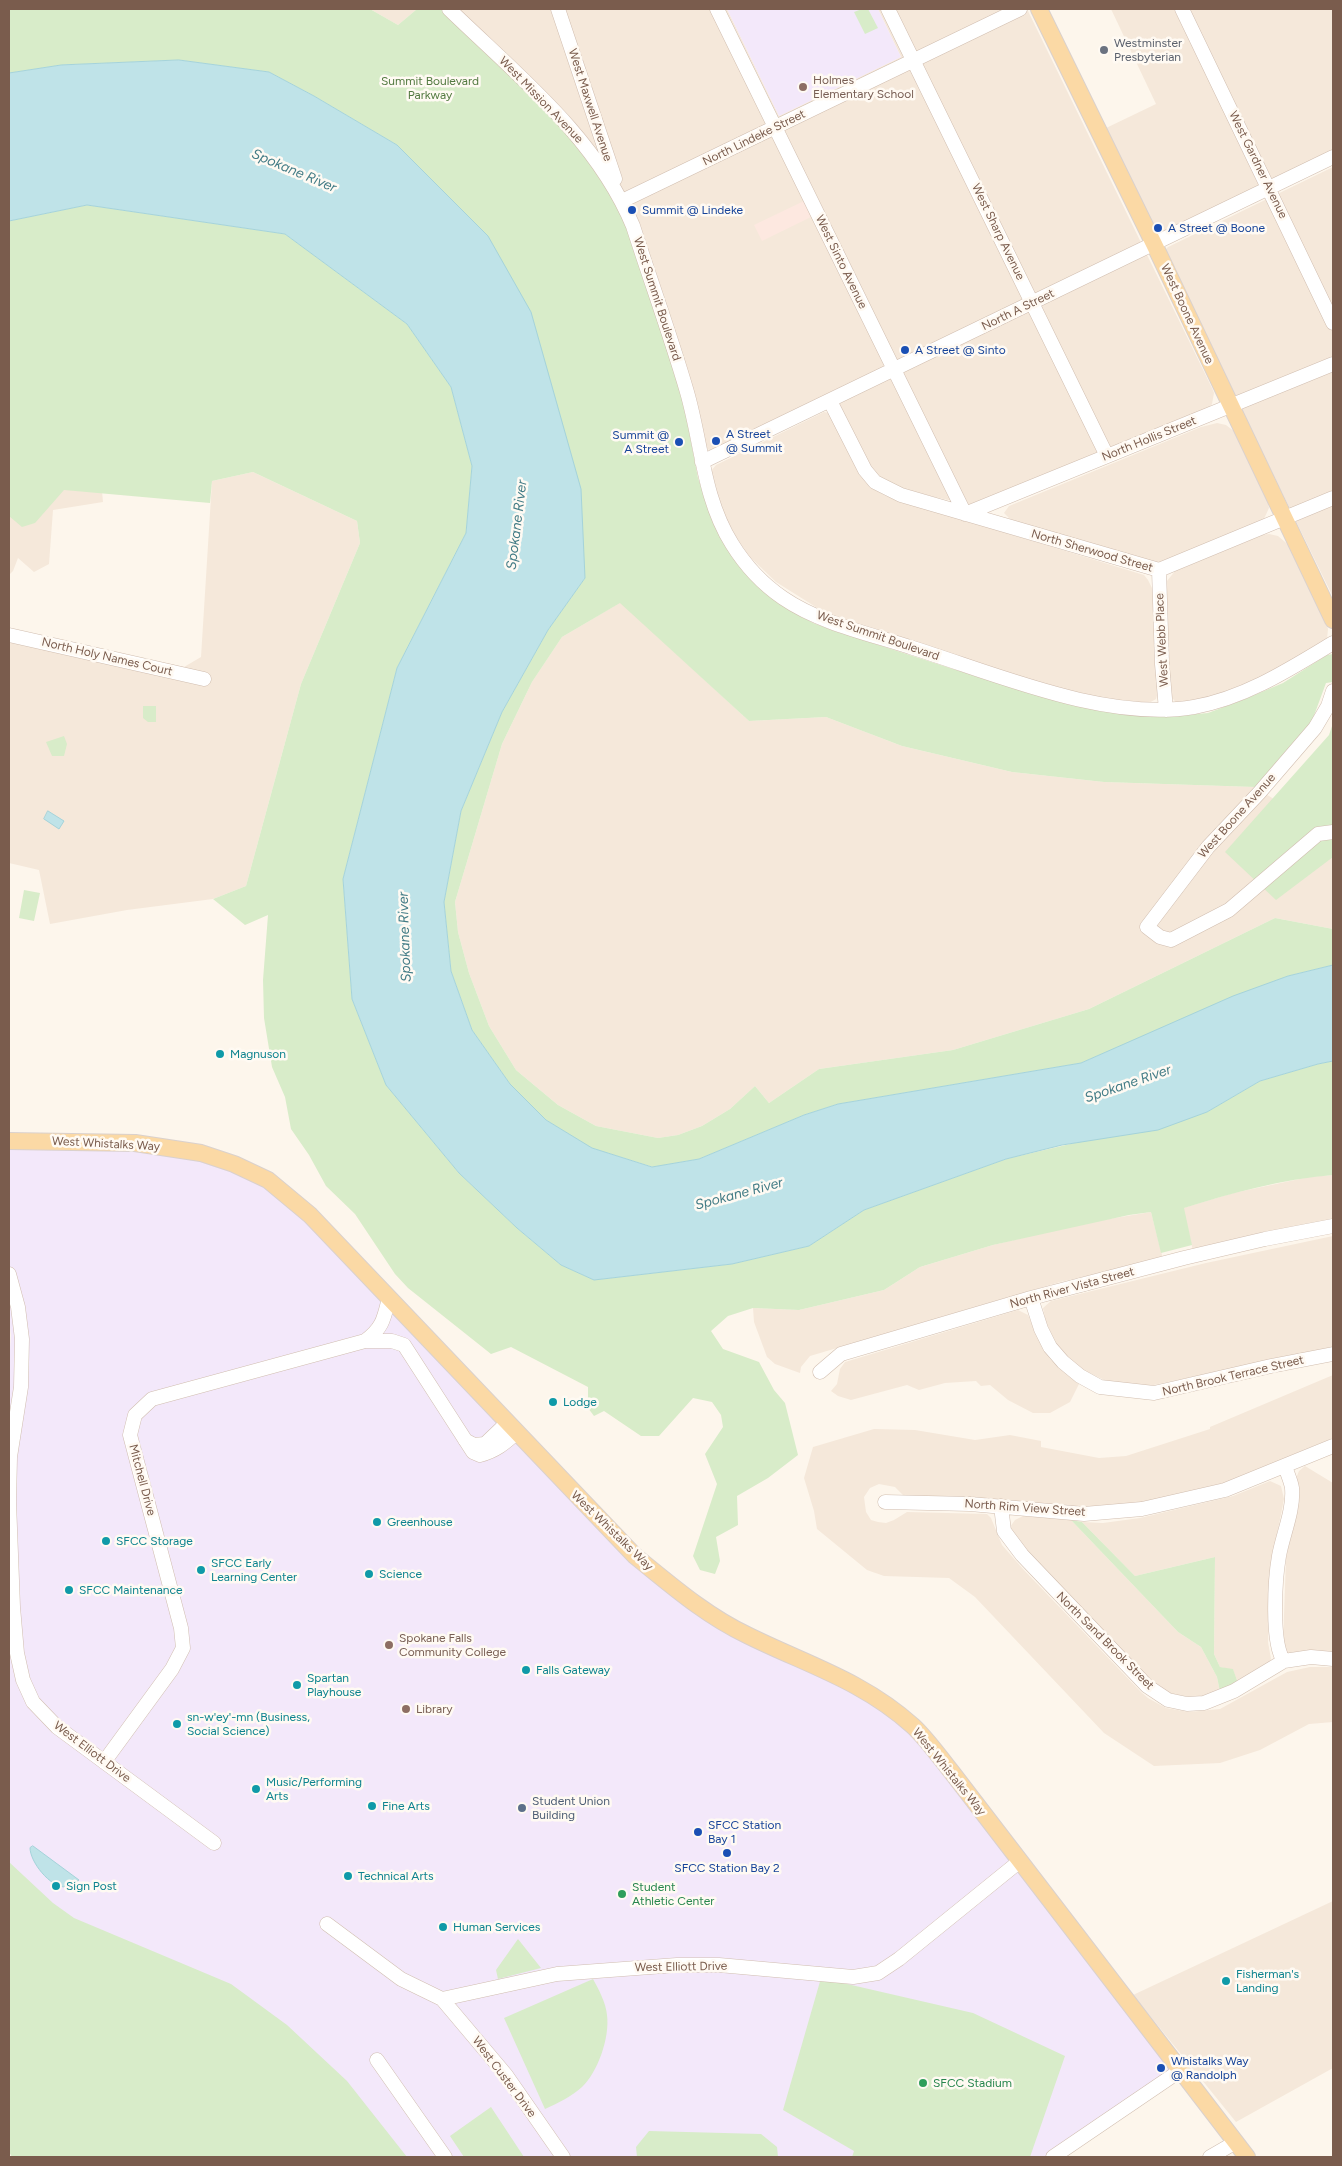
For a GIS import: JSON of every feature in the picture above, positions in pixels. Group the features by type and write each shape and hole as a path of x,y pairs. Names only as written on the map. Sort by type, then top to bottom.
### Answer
{"main road":[{"name":"West Boone Avenue","path":"1039,9 1154,244 1333,620"},
{"name":"West Whistalks Way","path":"9,1141 135,1144 201,1153 234,1164 268,1180 310,1215 635,1556 696,1605 746,1635 821,1667 869,1692 913,1726 1020,1861 1247,2157"}],"street":[{"name":"West Mission Avenue","path":"449,9 579,137 603,170 622,201"},
{"name":"West Maxwell Avenue","path":"558,9 622,201"},
{"name":"West Sinto Avenue","path":"718,9 966,514"},
{"name":"West Sharp Avenue","path":"888,9 1107,456"},
{"name":"North Lindeke Street","path":"622,201 1020,9"},
{"name":"West Gardner Avenue","path":"1182,9 1333,322"},
{"name":"North A Street","path":"702,462 1333,157"},
{"name":"West Summit Boulevard","path":"622,201 634,226 687,391 702,462 718,517 732,544 746,564 783,598 830,621 1036,688 1118,706 1166,710 1193,707 1222,700 1284,673 1333,643"},
{"name":"North Hollis Street","path":"966,514 1333,364"},
{"name":"North Sherwood Street","path":"830,401 858,458 875,482 901,495 1159,570 1333,498"},
{"name":"West Webb Place","path":"1159,570 1162,664 1166,710"},
{"name":"North Holy Names Court","path":"9,635 204,679"},
{"name":"West Boone Avenue","path":"1333,691 1328,706 1315,728 1259,794 1208,847 1147,927 1160,937 1171,940 1229,910 1318,834 1333,832"},
{"name":"North River Vista Street","path":"820,1372 841,1354 1031,1298 1247,1243 1333,1226"},
{"name":"West Elliott Drive","path":"9,1274 18,1307 23,1354 21,1387 12,1438 9,1472 13,1607 19,1668 27,1691 42,1713 57,1727 214,1842"},
{"path":"365,1341 375,1334 382,1323 389,1298"},
{"name":"North Brook Terrace Street","path":"1031,1298 1041,1329 1050,1348 1080,1376 1100,1387 1154,1393 1333,1354"},
{"name":"Mitchell Drive","path":"104,1762 172,1669 183,1648 179,1620 130,1435 135,1415 152,1399 365,1341 392,1341 404,1345 473,1452 480,1455 500,1447 511,1428"},
{"name":"North Rim View Street","path":"885,1502 970,1504 1084,1514 1142,1509 1225,1490 1333,1446"},
{"path":"1284,1661 1280,1656 1276,1642 1276,1592 1280,1555 1292,1488 1285,1466"},
{"name":"North Sand Brook Street","path":"1001,1506 1004,1531 1022,1555 1147,1686 1168,1700 1187,1704 1204,1703 1234,1691 1284,1661 1311,1657 1333,1659"},
{"name":"West Elliott Drive","path":"442,1999 557,1974 677,1965 759,1967 853,1977 878,1973 899,1959 1020,1861"},
{"path":"327,1924 401,1978 442,1999"},
{"name":"West Custer Drive","path":"442,1999 506,2075 563,2157"},
{"path":"378,2060 445,2157"},
{"path":"1053,2157 1181,2070"},
{"path":"1210,2157 1236,2142"}],"shaded area":[{"path":"370,9 417,9 398,25"},
{"path":"458,9 727,9 779,116 901,57 878,9 1027,9 1212,388 1214,393 1212,404 1208,409 980,507 930,496 895,486 880,479 868,465 832,394 713,451 709,450 706,447 634,215"},
{"name":"Holmes Elementary School","path":"727,9 878,9 901,57 779,116"},
{"path":"1111,9 1174,9 1259,183 1258,187 1161,234 1156,234 1104,129 1156,104"},
{"path":"1188,9 1333,9 1333,151 1274,179 1270,177"},
{"path":"1333,167 1333,597 1165,250"},
{"path":"804,201 811,217 762,241 754,225"},
{"path":"824,412 829,413 860,474 875,490 886,496 1144,575 1153,590 1158,692 1156,699 1149,703 1103,698 1059,689 844,621 819,609 776,582 750,557 736,537 721,507 711,471 716,465"},
{"path":"1217,423 1226,425 1235,432 1268,501 1269,508 1263,521 1161,564 1012,521 1004,513 1009,506 1201,427"},
{"path":"9,447 98,447 103,502 53,510 49,564 34,572 18,558 13,571 9,575"},
{"path":"253,472 357,521 360,543 301,684 246,886 213,899 127,910 50,924 39,870 9,863 9,629 184,667 201,657 212,481"},
{"path":"1262,535 1278,536 1291,547 1323,614 1328,629 1327,639 1278,671 1218,696 1177,704 1170,695 1165,588 1167,581 1175,571"},
{"path":"621,602 749,721 826,717 902,746 1012,772 1104,782 1255,787 1333,837 1333,929 1275,918 1089,1009 953,1050 819,1069 769,1103 755,1086 730,1109 702,1126 678,1135 658,1138 596,1126 558,1105 516,1070 489,1026 469,973 458,932 455,902 502,744 532,682 562,637"},
{"name":"Spokane Falls Community College","path":"9,1142 169,1148 268,1180 482,1398 695,1605 913,1726 1181,2070 1053,2157 375,2157 9,1890 9,1364 11,1335 9,1320"},
{"path":"1333,1175 1333,1222 1193,1251 1183,1208 1233,1193 1309,1177"},
{"path":"1151,1212 1163,1259 1060,1282 810,1356 801,1367 800,1373 775,1364 767,1357 754,1322 753,1308 799,1310 884,1290 920,1267 993,1245 1084,1223"},
{"path":"1333,1236 1333,1347 1144,1387 1111,1383 1083,1370 1068,1359 1056,1344 1046,1322 1043,1308 1051,1301 1206,1263"},
{"path":"1018,1310 1028,1315 1050,1359 1079,1384 1070,1402 1050,1413 1033,1413 1008,1400 990,1385 981,1386 976,1381 945,1383 919,1390 907,1385 851,1400 838,1396 831,1391 837,1384 840,1369 845,1362"},
{"path":"1333,1375 1333,1438 1228,1482 1147,1503 1096,1508 1002,1500 908,1497 904,1496 895,1487 879,1484 870,1488 864,1497 866,1512 871,1520 878,1522 886,1523 907,1512 987,1514 991,1518 1002,1545 1023,1569 1141,1692 1166,1708 1189,1712 1220,1709 1287,1672 1310,1667 1333,1667 1333,1722 1309,1724 1260,1750 1220,1763 1154,1766 1104,1733 975,1597 949,1578 884,1576 867,1570 817,1529 814,1511 804,1478 813,1447 874,1429 915,1430 975,1440 1010,1435 1041,1441 1041,1447 1099,1458 1126,1456 1210,1429 1210,1427"},
{"path":"1305,1466 1333,1483 1333,1654 1290,1654 1286,1651 1283,1644 1286,1558 1297,1508 1296,1478 1299,1471"},
{"path":"1270,1481 1281,1486 1284,1499 1271,1565 1268,1642 1271,1659 1268,1664 1238,1683 1233,1670 1220,1667 1214,1654 1215,1557 1135,1576 1082,1522 1103,1523 1140,1518 1233,1496"},
{"path":"1023,1516 1071,1520 1178,1632 1201,1647 1217,1677 1220,1692 1201,1697 1190,1697 1168,1693 1155,1685 1022,1547 1010,1532 1010,1527 1015,1520"},
{"path":"1333,1901 1333,2068 1236,2122 1133,1995"}],"green space":[{"name":"Summit Boulevard Parkway","path":"9,9 370,9 398,25 417,9 444,9 582,149 617,203 638,256 684,405 698,478 715,525 779,603 813,623 1028,693 1133,714 1174,716 1208,713 1283,683 1327,655 1333,654 1333,682 1326,683 1312,721 1255,787 1104,782 1012,772 902,746 826,717 749,721 620,603 562,637 532,682 502,744 455,902 458,932 469,973 489,1026 516,1070 558,1105 596,1126 658,1138 678,1135 702,1126 730,1109 755,1086 769,1103 819,1069 953,1050 1089,1009 1275,918 1333,929 1333,965 1288,976 1081,1063 838,1104 804,1115 699,1159 653,1167 591,1148 546,1120 510,1084 472,1030 451,971 444,902 461,811 502,712 548,630 585,578 397,145 269,72 179,60 61,65 9,73"},
{"path":"868,9 878,28 865,34 854,12"},
{"path":"87,205 285,234 407,324 451,387 472,466 466,533 397,668 343,879 352,999 386,1085 459,1173 517,1228 561,1265 594,1280 732,1264 809,1246 864,1210 1006,1159 1207,1112 1260,1081 1333,1061 1333,1175 1257,1187 1184,1208 1192,1245 1161,1253 1151,1212 1129,1215 993,1245 920,1267 884,1290 799,1310 753,1308 728,1316 711,1331 723,1349 759,1362 774,1390 785,1403 798,1455 768,1478 737,1496 738,1525 716,1537 720,1561 715,1574 700,1570 693,1556 717,1484 705,1454 723,1427 721,1415 712,1402 693,1398 659,1436 641,1436 604,1411 594,1416 588,1408 588,1387 511,1347 491,1354 408,1288 395,1274 355,1214 326,1186 309,1155 291,1129 285,1097 272,1067 264,1018 263,980 268,915 245,925 213,899 246,886 301,684 360,543 357,521 253,472 212,481 210,503 64,490 35,523 22,527 9,516 9,221"},
{"path":"143,706 156,706 156,722 148,722 143,718"},
{"path":"1333,723 1333,857 1276,900 1225,852 1329,735"},
{"path":"64,736 67,744 64,756 52,756 46,742"},
{"path":"24,890 40,893 34,921 19,918"},
{"path":"1071,1520 1082,1522 1135,1576 1215,1557 1214,1654 1220,1667 1233,1669 1238,1683 1220,1692 1217,1677 1201,1647 1178,1632"},
{"path":"9,1862 53,1903 74,1918 231,1984 287,2025 347,2081 407,2157 12,2157 9,2152"},
{"path":"518,1939 541,1968 498,1979 496,1970"},
{"name":"SFCC Stadium","path":"821,1978 973,2013 1065,2056 1030,2157 852,2157 854,2151 783,2110"},
{"path":"593,1979 604,2001 607,2015 607,2033 602,2054 593,2073 582,2087 569,2097 545,2109 504,2018"},
{"path":"491,2107 524,2157 464,2157 450,2136"},
{"path":"649,2131 761,2134 777,2147 778,2157 637,2157 636,2147"}],"water":[{"name":"Spokane River","path":"179,60 269,72 397,145 488,236 531,312 581,489 585,578 548,630 502,712 461,811 444,902 451,971 472,1030 510,1084 546,1120 592,1148 652,1167 699,1159 804,1115 838,1104 1081,1063 1233,996 1288,976 1333,965 1333,1061 1260,1081 1207,1112 1158,1130 1062,1145 1006,1159 864,1210 809,1246 732,1264 594,1280 561,1265 517,1228 459,1173 386,1085 352,999 343,879 397,668 466,533 472,466 451,387 407,324 285,234 87,205 9,221 9,73 61,65"},
{"path":"48,811 64,821 59,829 44,819"},
{"path":"33,1846 79,1880 67,1887 53,1883 42,1873 33,1860 30,1848"}],"place":[{"name":"Westminster Presbyterian","path":"1104,50"},
{"name":"Holmes Elementary School","path":"803,87"},
{"name":"Summit @ Lindeke","path":"632,210"},
{"name":"A Street @ Boone","path":"1158,228"},
{"name":"A Street @ Sinto","path":"905,350"},
{"name":"A Street @ Summit","path":"716,441"},
{"name":"Summit @ A Street","path":"679,442"},
{"name":"Magnuson","path":"220,1054"},
{"name":"Lodge","path":"553,1402"},
{"name":"Greenhouse","path":"377,1522"},
{"name":"SFCC Storage","path":"106,1541"},
{"name":"SFCC Early Learning Center","path":"201,1570"},
{"name":"Science","path":"369,1574"},
{"name":"SFCC Maintenance","path":"69,1590"},
{"name":"Spokane Falls Community College","path":"389,1645"},
{"name":"Falls Gateway","path":"526,1670"},
{"name":"Spartan Playhouse","path":"297,1685"},
{"name":"Library","path":"406,1709"},
{"name":"sn-w'ey'-mn (Business, Social Science)","path":"177,1724"},
{"name":"Music/Performing Arts","path":"256,1789"},
{"name":"Fine Arts","path":"372,1806"},
{"name":"Student Union Building","path":"522,1808"},
{"name":"SFCC Station Bay 1","path":"698,1832"},
{"name":"SFCC Station Bay 2","path":"727,1853"},
{"name":"Technical Arts","path":"348,1876"},
{"name":"Sign Post","path":"56,1886"},
{"name":"Student Athletic Center","path":"622,1894"},
{"name":"Human Services","path":"443,1927"},
{"name":"Fisherman's Landing","path":"1226,1981"},
{"name":"Whistalks Way @ Randolph","path":"1161,2068"},
{"name":"SFCC Stadium","path":"923,2083"}]}
